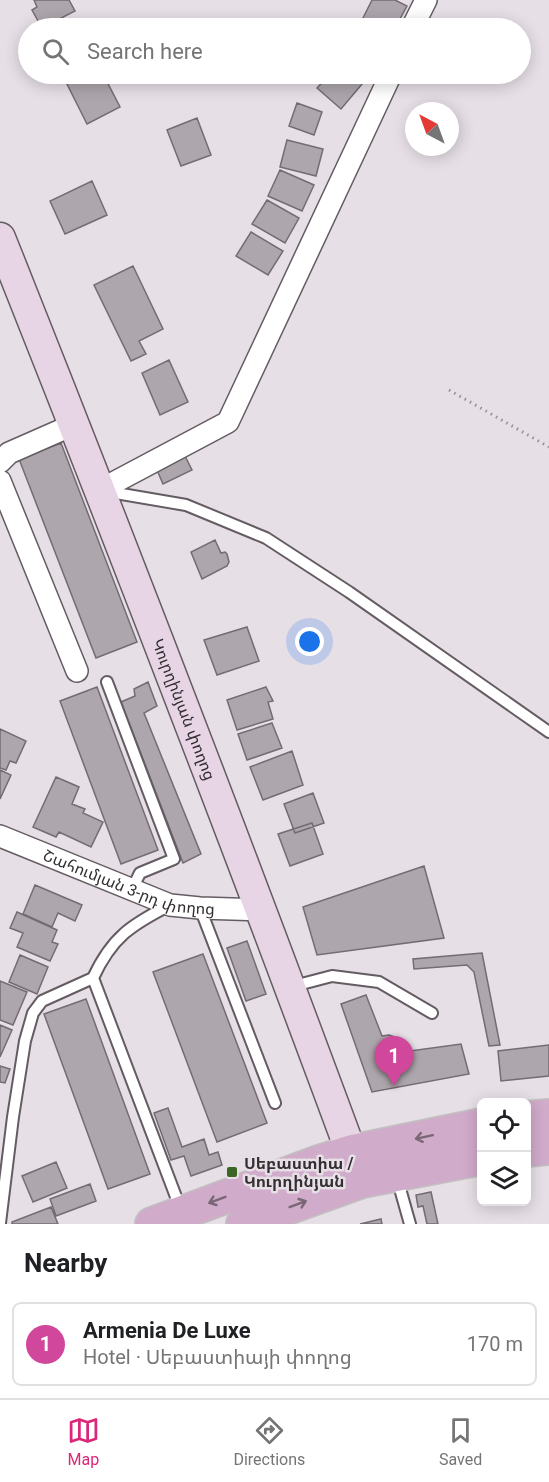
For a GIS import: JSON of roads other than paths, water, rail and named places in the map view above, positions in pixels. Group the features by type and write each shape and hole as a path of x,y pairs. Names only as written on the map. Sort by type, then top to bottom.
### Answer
{"main road":[{"path":"531,1118 549,1116"},
{"path":"243,1224 356,1167 477,1127"},
{"path":"531,1150 549,1148"},
{"path":"168,1220 305,1167 356,1167 396,1175 477,1159"}],"street":[{"path":"417,18 426,0"},
{"path":"100,490 228,422 386,84"},
{"name":"Կուրղինյան փողոց","path":"0,238 75,424 261,910 356,1167"},
{"path":"0,462 9,453 75,424"},
{"path":"0,481 77,671"},
{"name":"Շահումյան 3-րդ փողոց","path":"0,836 170,905 261,910"}],"lane":[{"path":"100,490 186,504 266,538 349,592 549,732"},
{"path":"107,682 174,859 140,873 132,889"},
{"path":"0,1222 23,1052 33,1013 42,1001 93,978 102,960 122,934 140,921 170,905"},
{"path":"200,908 275,1103"},
{"path":"290,987 332,976 379,982 432,1013"},
{"path":"93,978 168,1220"},
{"path":"396,1175 410,1224"}],"place":[{"name":"Armenia De Luxe","path":"394,1086"},
{"name":"Սեբաստիա / Կուրղինյան","path":"232,1172"}]}
